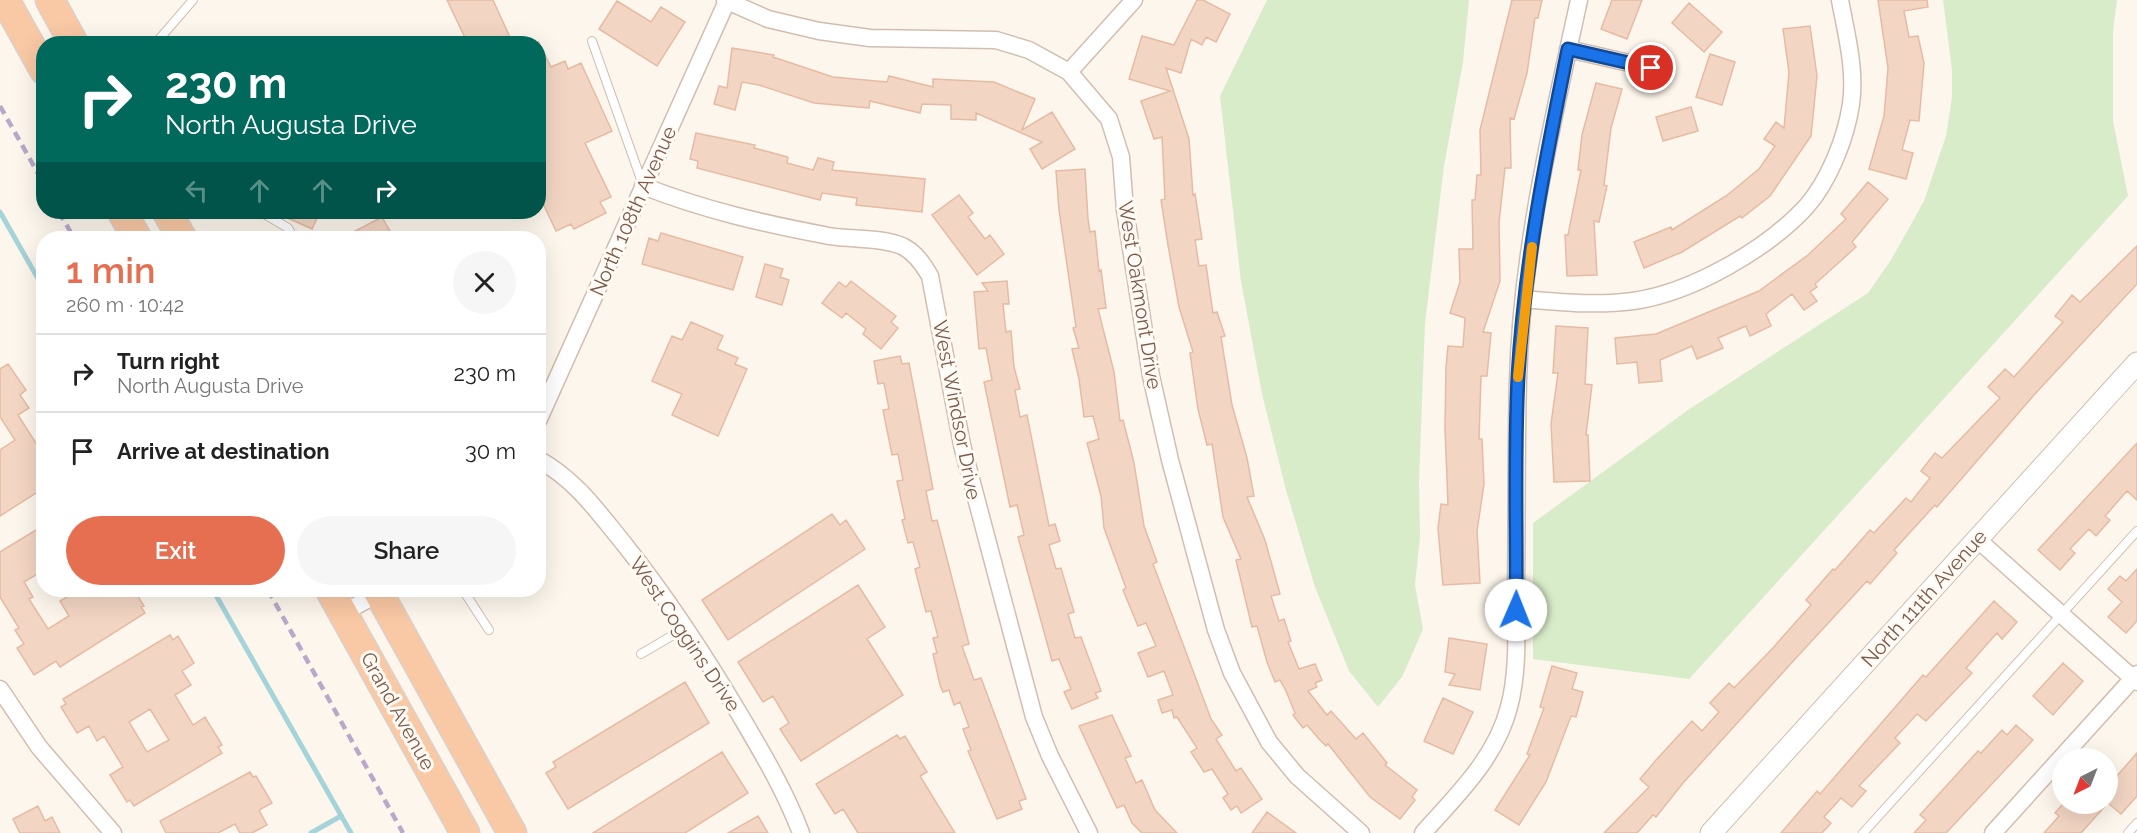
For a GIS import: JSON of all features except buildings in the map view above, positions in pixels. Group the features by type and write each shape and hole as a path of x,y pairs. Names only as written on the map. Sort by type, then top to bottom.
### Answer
{"highway":[{"path":"5,0 36,55"},
{"path":"50,0 70,36"},
{"name":"Grand Avenue","path":"384,597 512,833"},
{"name":"Grand Avenue","path":"337,601 465,833"}],"street":[{"path":"1069,72 1134,0"},
{"path":"1423,833 1480,768 1497,739 1509,707 1516,656 1518,379 1524,299 1543,169 1579,0"},
{"path":"1524,299 1582,304 1634,301 1685,286 1736,262 1784,228 1806,206 1821,186 1838,150 1851,103 1850,57 1840,0"},
{"name":"West Oakmont Drive","path":"726,1 768,19 819,32 870,38 996,40 1029,50 1069,72 1109,119 1121,157 1125,210 1156,397 1210,608 1232,673 1269,742 1297,776 1361,833"},
{"name":"North 108th Avenue","path":"546,403 726,1"},
{"path":"1568,49 1651,68"},
{"name":"West Windsor Drive","path":"643,186 748,221 836,237 883,242 903,247 919,258 930,276 962,446 1034,717 1050,756 1089,833"},
{"name":"North 111th Avenue","path":"1711,833 2137,363"},
{"name":"West Coggins Drive","path":"546,464 565,476 583,493 648,575 706,658 787,796 801,833"},
{"path":"1977,539 2136,679 1993,833"},
{"path":"337,601 355,597"},
{"path":"0,689 39,747 113,833"}],"lane":[{"path":"162,36 193,0"},
{"path":"592,41 643,186"},
{"path":"273,219 290,231"},
{"path":"1863,833 2137,531"},
{"path":"468,597 489,630"},
{"path":"641,654 685,628"},
{"path":"2128,833 2137,823"}],"green space":[{"path":"1267,0 1469,0 1463,62 1444,166 1425,323 1419,481 1420,537 1415,585 1423,629 1402,677 1378,707 1349,671 1315,587 1286,490 1262,394 1241,281 1220,96"},
{"path":"1943,0 2117,0 2113,31 2113,121 2128,196 1689,679 1533,659 1533,523 1688,410 1868,293 1891,260 1924,201 1946,136 1952,97 1952,70"}],"waterway":[{"path":"0,212 36,275"},
{"path":"217,597 351,833"},
{"path":"311,833 341,816"}],"railway":[{"path":"0,106 36,170"},
{"path":"63,219 70,231"},
{"path":"272,597 403,833"}],"slow traffic":[{"path":"1518,377 1524,299 1532,247"}],"route":[{"path":"1516,610 1518,379 1524,299 1543,169 1568,49 1651,68"}]}
